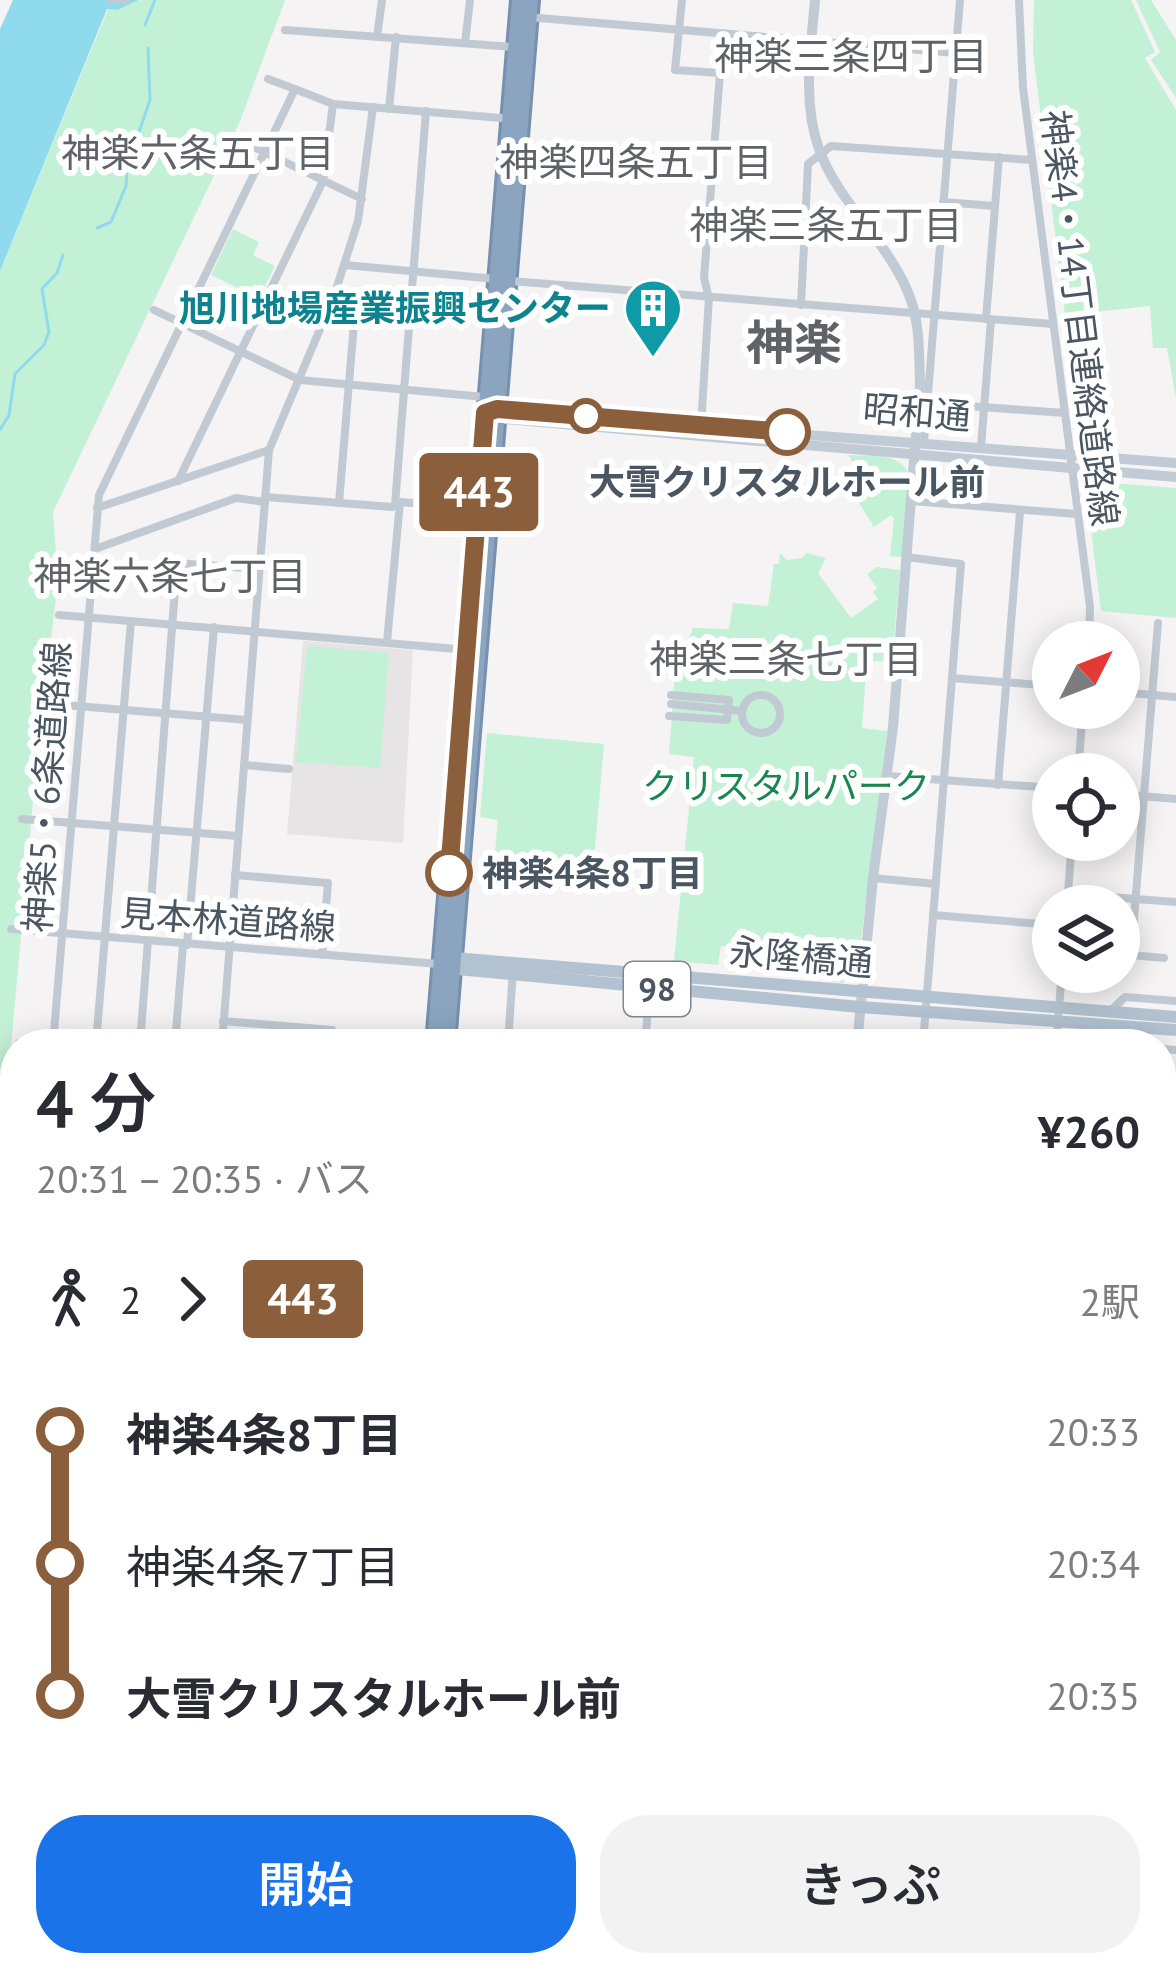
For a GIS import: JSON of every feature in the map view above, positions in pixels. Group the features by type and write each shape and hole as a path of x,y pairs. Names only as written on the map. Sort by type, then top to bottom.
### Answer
{"highway":[{"path":"520,0 524,17"},
{"path":"448,1029 501,279 524,17 531,0"},
{"path":"471,651 477,508 493,407"},
{"path":"437,1029 450,964"}],"main road":[{"name":"永隆橋通","path":"450,964 1058,1016 1176,1017"},
{"name":"永隆橋通","path":"1108,1019 1170,1029"}],"street":[{"path":"110,0 126,0"},
{"path":"377,37 382,0"},
{"path":"465,43 470,0"},
{"path":"682,0 675,70 720,74 704,278 710,298 701,425"},
{"path":"814,0 809,99 820,152 841,193 902,279 915,314 918,447"},
{"path":"858,1029 911,501 926,403 960,0"},
{"name":"神楽4・14丁目連絡道路線","path":"1019,0 1021,64 1090,621"},
{"path":"524,17 956,52"},
{"path":"285,30 521,47"},
{"path":"389,109 396,38"},
{"path":"268,79 333,104 515,119"},
{"name":"神楽5・6条道路線","path":"54,1029 99,496 295,89"},
{"path":"178,481 323,181 333,104"},
{"path":"223,1029 269,450 345,266 362,199 373,107"},
{"path":"387,642 426,111"},
{"path":"236,138 362,199"},
{"path":"801,305 808,164 820,152 831,146 1033,160"},
{"path":"981,447 999,158"},
{"path":"943,202 995,206"},
{"path":"345,266 1053,324"},
{"path":"334,296 356,299 339,503"},
{"path":"154,310 300,380 403,390 493,407"},
{"path":"926,403 1064,413"},
{"name":"昭和通","path":"493,407 918,447 1072,470 1176,477"},
{"name":"昭和通","path":"493,407 918,447 981,447 1176,463"},
{"path":"97,508 269,450"},
{"path":"94,550 236,499 477,508"},
{"path":"911,501 1078,514"},
{"path":"998,785 1020,511"},
{"path":"906,557 961,564 924,1029"},
{"path":"141,1029 177,562 260,569"},
{"path":"59,616 471,651"},
{"path":"97,1029 131,621"},
{"path":"1136,885 1158,623"},
{"path":"177,1029 214,627"},
{"path":"952,678 1032,685"},
{"path":"1140,694 1176,698"},
{"path":"764,695 779,707 779,720 771,731 758,733 744,723 742,711 747,700 764,695"},
{"path":"670,716 727,720 729,700 671,700 742,711"},
{"path":"52,704 248,720"},
{"path":"244,765 289,769"},
{"path":"887,776 1032,787"},
{"path":"1140,796 1176,799"},
{"path":"22,819 238,836"},
{"path":"235,874 328,883 322,955"},
{"path":"873,878 936,884"},
{"path":"1140,899 1176,902"},
{"path":"933,915 1032,923"},
{"name":"見本林道路線","path":"11,929 450,964"},
{"path":"1140,956 1164,958"},
{"path":"509,1029 513,969"},
{"path":"646,1029 650,981"},
{"path":"1057,1029 1060,993"},
{"path":"1112,1029 1108,1019 1125,997 1176,1001"},
{"path":"224,1021 319,1029"}],"shaded area":[{"path":"303,641 413,650 403,843 287,834"}],"green space":[{"path":"140,0 285,0 240,121 53,512 58,580 13,1029 0,1029 0,271 108,9 118,10"},
{"path":"1034,0 1131,0 1155,52 1145,58 1176,110 1176,398 1167,348 1153,348 1150,306 1065,315 1033,52"},
{"path":"1136,0 1151,0 1176,40 1176,98 1151,60 1160,52"},
{"path":"233,229 259,242 253,255 275,266 259,298 211,275"},
{"path":"848,455 892,459 905,467 909,475 902,557 890,556 891,515 874,527 858,501 863,497 850,478 858,471"},
{"path":"1085,481 1176,488 1176,618 1101,611"},
{"name":"クリスタルパーク","path":"780,553 787,560 806,553 826,558 818,573 851,618 878,599 867,574 877,567 900,570 892,661 867,661 862,728 887,731 857,972 842,983 824,981 826,956 721,946 718,965 674,961 694,757 669,754 675,673 693,628 729,629 733,603 768,606"},
{"path":"307,646 389,653 380,768 296,762"},
{"path":"487,733 604,744 594,861 495,852 498,820 480,817"}],"water":[{"path":"13,0 139,0 118,10 107,9 0,271 0,29"}],"waterway":[{"path":"145,25 155,0"},
{"path":"97,228 111,222 126,186 127,169 140,155 137,138 150,100 148,48"},
{"path":"0,430 9,415 15,374 44,345 49,332 42,289 57,273 63,255"}],"bus line":[{"name":"443","path":"449,873 485,413 497,409 787,432"}],"place":[{"name":"旭川地場産業振興センター","path":"653,359"},
{"name":"大雪クリスタルホール前","path":"787,432"},
{"name":"神楽4条8丁目","path":"449,873"}],"district":[{"name":"神楽三条四丁目","path":"851,56"},
{"name":"神楽六条五丁目","path":"198,153"},
{"name":"神楽四条五丁目","path":"636,162"},
{"name":"神楽三条五丁目","path":"826,225"},
{"name":"神楽","path":"794,343"},
{"name":"神楽六条七丁目","path":"170,576"},
{"name":"神楽三条七丁目","path":"786,659"}]}
